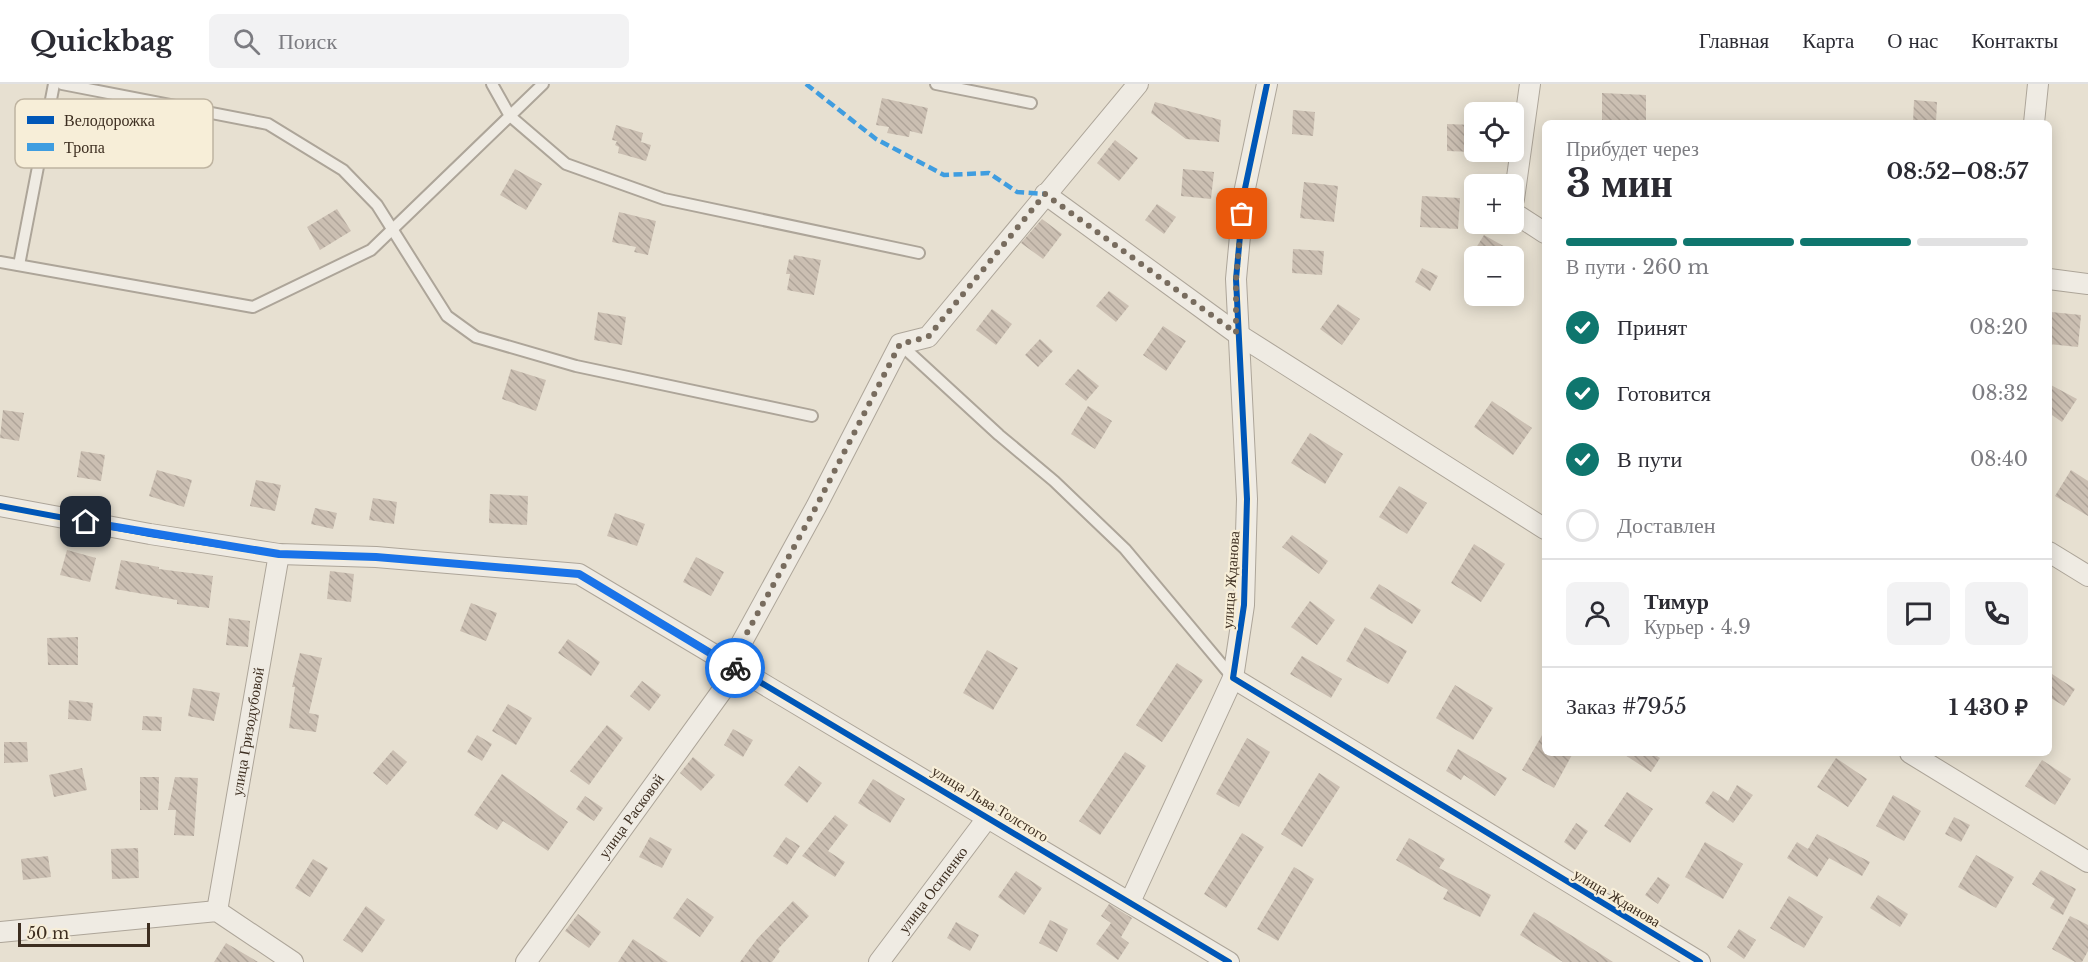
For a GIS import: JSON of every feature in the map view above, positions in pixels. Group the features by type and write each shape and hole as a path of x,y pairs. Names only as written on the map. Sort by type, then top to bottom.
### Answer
{"street":[{"path":"737,670 737,651 816,507 900,344 928,337 1138,84"},
{"name":"улица Жданова","path":"1267,84 1244,193 1236,279 1236,333 1247,499 1244,605 1233,678 1700,962"},
{"path":"1517,174 1530,84"},
{"path":"2034,120 2038,84"},
{"path":"1045,194 1236,333 1542,527"},
{"path":"1524,219 1542,231"},
{"path":"2052,279 2088,284"},
{"name":"улица Льва Толстого","path":"0,506 150,534 279,554 376,557 579,574 1229,962"},
{"name":"улица Гризодубовой","path":"217,911 279,554"},
{"path":"2052,554 2088,576"},
{"name":"улица Расковой","path":"526,962 737,670"},
{"path":"1130,902 1233,678"},
{"path":"1915,756 2088,862"},
{"name":"улица Осипенко","path":"879,962 988,817"},
{"path":"0,932 217,911 293,962"}],"lane":[{"path":"51,99 54,84"},
{"path":"62,84 139,99"},
{"path":"492,84 510,116 566,164 664,199 919,253"},
{"path":"0,262 254,307 371,250 543,84"},
{"path":"936,84 1031,103"},
{"path":"213,113 268,124 344,170 377,205 447,316 476,337 576,366 812,416"},
{"path":"19,265 38,168"},
{"path":"900,344 999,435 1054,481 1125,549 1233,678"}],"building":[{"path":"1602,93 1646,95 1646,120 1602,120"},
{"path":"882,98 928,108 922,134 910,131 909,137 887,133 889,127 876,125"},
{"path":"1914,100 1937,102 1936,120 1913,120"},
{"path":"1155,102 1221,120 1219,142 1186,139 1151,113"},
{"path":"1293,110 1315,112 1313,136 1292,134"},
{"path":"1447,124 1464,125 1464,152 1447,151"},
{"path":"616,125 643,133 641,142 651,145 646,161 618,153 619,147 615,145 617,141 612,140"},
{"path":"1115,140 1138,158 1119,181 1097,163"},
{"path":"515,169 542,184 526,210 500,195"},
{"path":"1183,169 1214,172 1211,199 1181,196"},
{"path":"1304,182 1338,186 1334,222 1300,218"},
{"path":"1422,196 1460,198 1458,229 1420,227"},
{"path":"1157,204 1176,217 1164,234 1145,220"},
{"path":"337,209 351,231 320,250 307,227"},
{"path":"619,212 656,221 648,255 634,252 636,247 612,242"},
{"path":"1042,219 1062,234 1043,259 1021,243"},
{"path":"1484,235 1503,246 1477,246"},
{"path":"1293,249 1324,251 1322,275 1292,273"},
{"path":"794,255 821,260 814,295 787,290 790,274 786,274 789,259 793,260"},
{"path":"1422,268 1438,276 1430,291 1415,282"},
{"path":"1109,291 1129,306 1116,322 1096,306"},
{"path":"1338,304 1360,319 1342,345 1320,329"},
{"path":"992,309 1012,324 996,345 976,330"},
{"path":"598,312 626,317 622,345 594,340"},
{"path":"2052,312 2081,315 2078,347 2052,344"},
{"path":"1163,326 1186,341 1166,371 1143,355"},
{"path":"1040,339 1053,351 1038,367 1025,355"},
{"path":"511,369 546,380 536,411 502,399"},
{"path":"1078,369 1099,386 1086,401 1065,384"},
{"path":"2052,386 2077,399 2062,422 2052,415"},
{"path":"1492,401 1532,428 1513,455 1474,427"},
{"path":"1088,406 1112,421 1095,449 1071,434"},
{"path":"3,410 24,413 19,441 0,438"},
{"path":"1310,433 1343,454 1325,484 1291,463"},
{"path":"81,451 105,455 101,481 77,477"},
{"path":"157,470 192,480 184,507 149,496"},
{"path":"2071,470 2088,481 2088,516 2055,496"},
{"path":"256,480 281,485 275,511 250,506"},
{"path":"1399,486 1427,503 1407,534 1379,517"},
{"path":"490,494 528,496 527,525 489,523"},
{"path":"373,498 397,502 394,524 369,520"},
{"path":"315,508 337,513 333,529 311,524"},
{"path":"615,513 645,524 637,546 607,536"},
{"path":"1292,535 1328,561 1319,574 1282,547"},
{"path":"1474,544 1505,564 1481,602 1451,583"},
{"path":"67,550 96,558 90,582 60,575"},
{"path":"696,557 724,572 711,596 683,582"},
{"path":"121,560 159,567 159,569 213,576 209,608 177,604 177,600 115,589"},
{"path":"330,571 354,574 351,602 327,599"},
{"path":"1379,584 1421,610 1412,624 1370,598"},
{"path":"1310,601 1335,620 1317,645 1291,627"},
{"path":"471,603 497,613 486,641 460,631"},
{"path":"229,618 250,621 248,647 226,645"},
{"path":"1365,627 1407,651 1388,684 1346,661"},
{"path":"78,637 78,665 48,665 47,638"},
{"path":"568,639 600,662 591,676 558,653"},
{"path":"987,650 1018,668 993,710 963,693"},
{"path":"300,653 322,658 309,713 319,715 316,732 289,728 295,687 292,687"},
{"path":"1302,656 1342,679 1331,698 1290,674"},
{"path":"1177,663 1203,680 1162,742 1136,725"},
{"path":"2052,674 2075,689 2064,706 2052,699"},
{"path":"642,681 661,695 649,711 630,696"},
{"path":"1455,685 1493,708 1473,740 1436,718"},
{"path":"193,688 220,693 214,721 188,716"},
{"path":"69,700 93,703 91,721 68,719"},
{"path":"508,704 532,718 516,745 492,731"},
{"path":"143,716 162,717 161,731 142,730"},
{"path":"607,725 623,738 589,785 570,771"},
{"path":"733,729 753,740 743,757 724,745"},
{"path":"477,735 492,744 482,761 467,752"},
{"path":"1542,735 1542,756 1571,756 1554,788 1522,770"},
{"path":"1247,738 1270,752 1239,807 1216,794"},
{"path":"4,742 27,742 28,762 4,763"},
{"path":"1458,749 1507,778 1495,796 1464,775 1461,780 1446,771"},
{"path":"393,750 407,762 387,785 373,773"},
{"path":"1125,752 1146,766 1100,835 1079,821"},
{"path":"1627,756 1657,756 1660,758 1651,772"},
{"path":"693,757 715,775 701,791 680,773"},
{"path":"1836,758 1867,779 1848,807 1817,787"},
{"path":"2042,760 2071,779 2055,805 2025,786"},
{"path":"799,766 822,783 807,803 784,785"},
{"path":"82,768 87,790 54,797 49,775"},
{"path":"1319,773 1340,787 1302,847 1281,834"},
{"path":"502,774 568,822 548,851 503,821 497,830 474,815"},
{"path":"140,777 159,777 158,810 140,810"},
{"path":"175,777 198,778 194,836 174,835 176,810 168,810"},
{"path":"873,779 905,799 890,823 858,803"},
{"path":"1737,785 1753,795 1733,823 1705,803 1713,791 1728,801"},
{"path":"1627,792 1653,809 1630,843 1604,826"},
{"path":"1893,795 1921,811 1904,841 1876,826"},
{"path":"585,796 603,808 594,821 576,809"},
{"path":"835,815 848,825 828,851 845,862 835,877 802,856"},
{"path":"1954,817 1970,825 1961,842 1945,834"},
{"path":"1576,823 1588,831 1575,850 1564,842"},
{"path":"1242,833 1264,847 1226,908 1204,894"},
{"path":"1817,834 1870,862 1862,876 1829,858 1817,877 1787,858 1797,842 1808,849"},
{"path":"650,837 672,849 662,868 639,857"},
{"path":"786,837 800,846 787,865 773,856"},
{"path":"1409,838 1445,859 1439,868 1491,895 1480,917 1443,899 1448,890 1396,860"},
{"path":"1705,842 1743,864 1723,899 1685,877"},
{"path":"138,848 139,878 112,879 111,849"},
{"path":"1976,855 2014,877 1996,908 1958,887"},
{"path":"48,856 51,877 23,880 21,859"},
{"path":"313,859 328,868 310,897 295,888"},
{"path":"1294,867 1314,879 1278,941 1257,929"},
{"path":"2041,870 2076,889 2063,915 2050,908 2055,899 2032,884"},
{"path":"1016,871 1042,888 1024,915 998,897"},
{"path":"1658,877 1670,885 1658,904 1645,895"},
{"path":"1878,895 1908,914 1900,927 1870,908"},
{"path":"1789,896 1823,917 1804,948 1770,928"},
{"path":"687,898 714,917 700,937 673,918"},
{"path":"793,901 809,916 778,949 780,951 772,962 740,962 757,939"},
{"path":"1109,904 1132,918 1121,937 1129,943 1118,960 1096,944 1111,923 1101,916"},
{"path":"366,906 385,920 362,953 343,940"},
{"path":"1534,912 1613,962 1563,962 1520,935"},
{"path":"578,914 601,932 589,948 565,931"},
{"path":"2070,916 2088,925 2088,951 2082,962 2075,962 2052,949"},
{"path":"1050,920 1068,929 1057,952 1039,943"},
{"path":"956,922 979,935 970,951 947,938"},
{"path":"1739,929 1756,940 1744,959 1727,947"},
{"path":"633,939 668,962 618,962"},
{"path":"226,943 258,962 214,962"}],"marked path":[{"path":"806,84 876,139 944,175 989,173 1017,192 1045,194"}],"cycle path":[{"path":"1267,84 1244,193 1236,279 1247,499 1244,605 1233,678 1700,962"},
{"path":"0,506 150,534 279,554 376,557 579,574 1229,962"}],"way so far":[{"path":"735,668 737,670 737,651 816,507 900,344 928,337 1045,194 1236,333 1236,279 1242,214"}],"route":[{"path":"86,522 279,554 376,557 579,574 735,668"}]}
